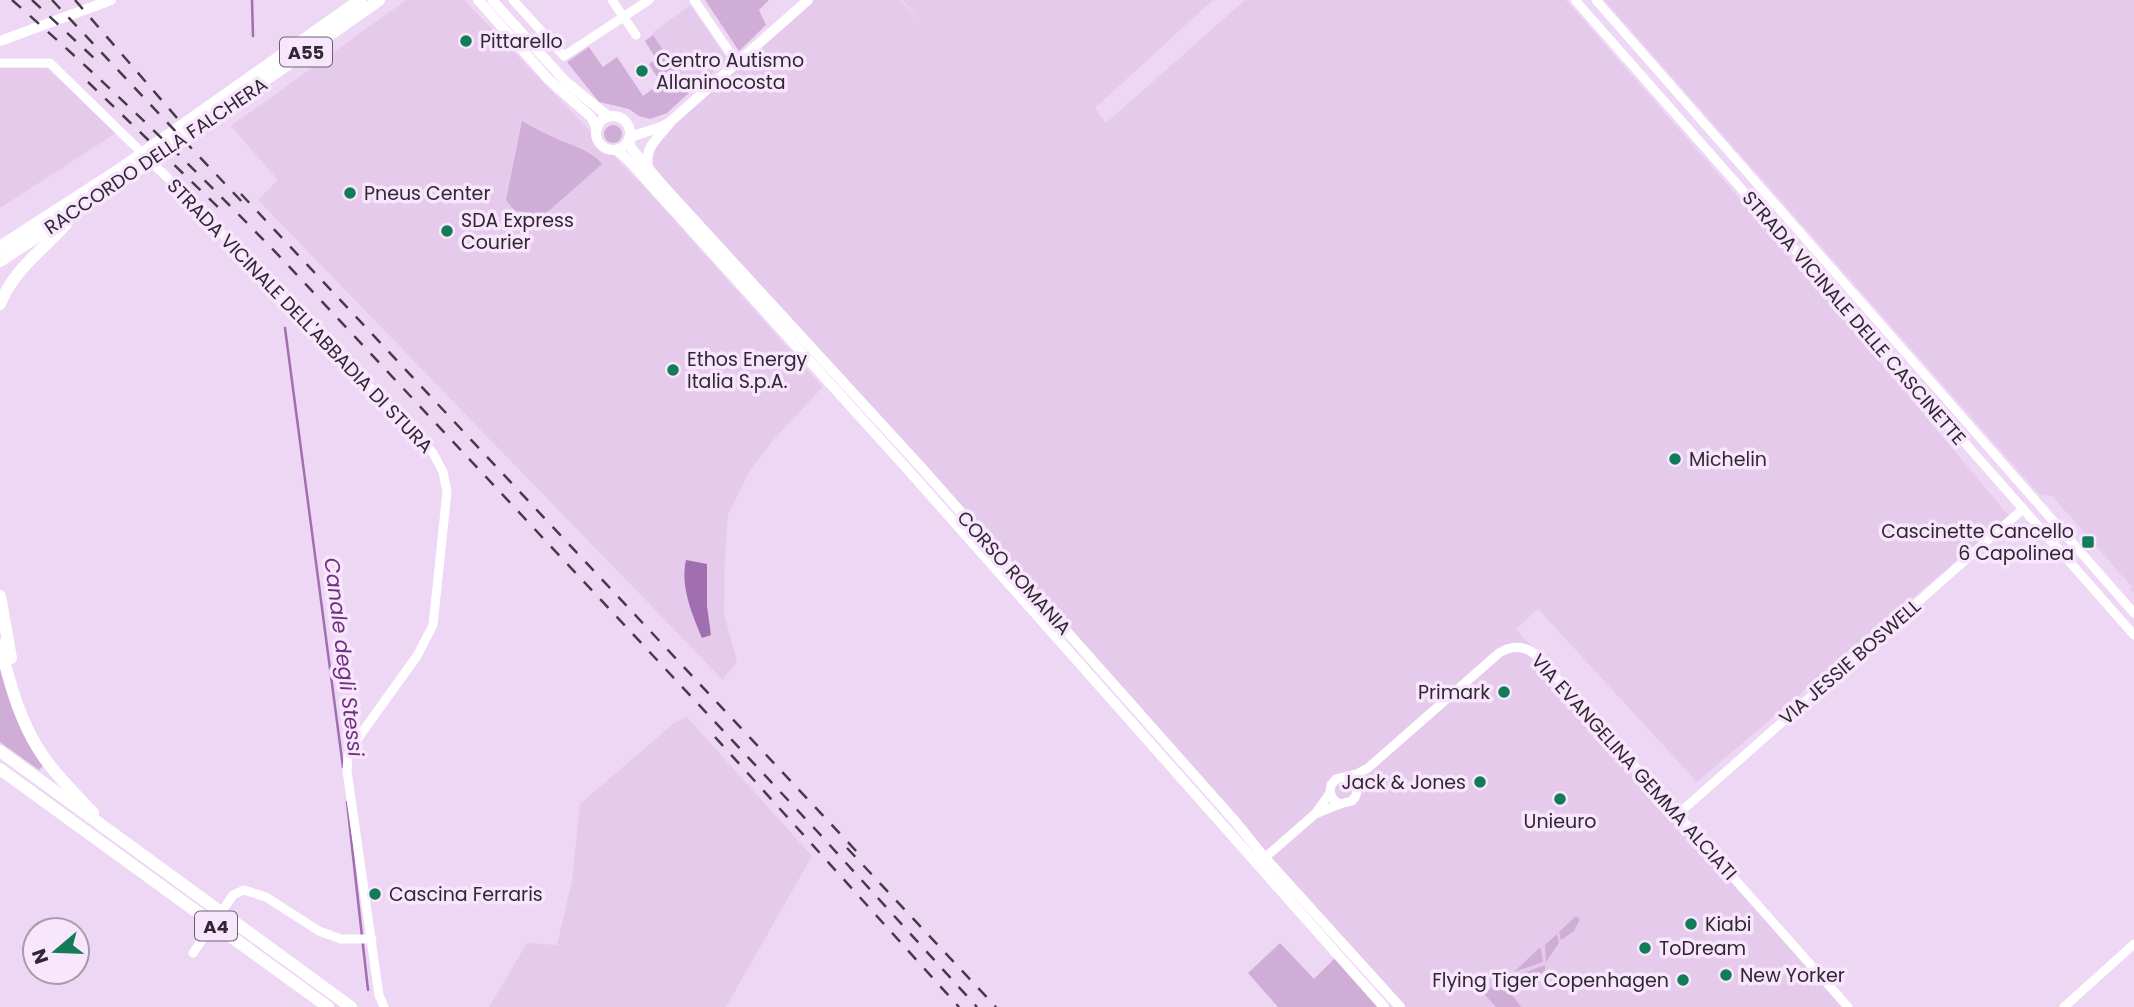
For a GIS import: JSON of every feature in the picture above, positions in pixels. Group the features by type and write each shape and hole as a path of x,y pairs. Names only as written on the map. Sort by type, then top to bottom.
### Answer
{"highway":[{"name":"RACCORDO DELLA FALCHERA","path":"230,100 360,0"},
{"name":"RACCORDO DELLA FALCHERA","path":"0,261 77,211 126,172 379,0"},
{"name":"RACCORDO DELLA FALCHERA","path":"0,247 100,182 126,172"},
{"name":"A55","path":"0,236 52,205 100,182"},
{"path":"0,304 10,282 77,211"},
{"path":"0,596 10,656 21,695 38,744 54,772"},
{"path":"0,645 25,726 36,746 54,772 110,831"},
{"name":"A4","path":"0,751 351,1007"},
{"name":"A4","path":"0,769 328,1007"},
{"path":"0,780 43,800"}],"main road":[{"path":"0,41 111,0"},
{"path":"478,0 549,80 591,117 597,128"},
{"path":"492,0 566,82 609,117"},
{"path":"649,170 646,157 649,149 670,122 808,0"},
{"path":"625,121 630,130 626,145 617,150 601,146 596,136 597,128 601,121 609,117 614,116 656,128"},
{"path":"629,139 670,122"},
{"name":"CORSO ROMANIA","path":"629,139 631,148 649,170 920,466 1225,810 1262,861 1384,1007"},
{"name":"CORSO ROMANIA","path":"617,150 1262,861 1399,1007"}],"street":[{"path":"513,0 564,56 649,0"},
{"path":"612,0 636,35"},
{"path":"694,0 737,64"},
{"name":"STRADA VICINALE DELLE CASCINETTE","path":"1575,0 2134,635"},
{"name":"STRADA VICINALE DELLE CASCINETTE","path":"1596,0 2134,613"},
{"path":"1632,65 1643,54"},
{"name":"STRADA VICINALE DELL'ABBADIA DI STURA","path":"0,63 50,63 180,190 433,453 443,472 447,492 433,625 417,656 353,745 348,757 347,771 379,995 384,1007"},
{"path":"1689,130 1701,120"},
{"name":"VIA JESSIE BOSWELL","path":"1677,814 2023,509"},
{"path":"2080,574 2092,564"},
{"name":"VIA EVANGELINA GEMMA ALCIATI","path":"1357,788 1368,768 1499,653 1507,648 1530,650 1848,1007"},
{"name":"VIA EVANGELINA GEMMA ALCIATI","path":"1347,776 1368,768"},
{"path":"1262,861 1315,814 1330,793 1333,781 1347,776 1354,780 1357,788 1355,799 1315,814"},
{"path":"1330,793 1340,804"},
{"path":"193,953 233,895 244,890 267,897 319,931 341,939 372,939"},
{"path":"2064,1007 2134,944"}],"shaded area":[{"path":"406,0 464,0 648,191 823,387 776,437 750,470 728,515 724,614 737,661 723,680 258,200 278,180 231,126"},
{"path":"705,0 769,0 759,10 766,25 739,51"},
{"path":"808,0 900,0 926,28 902,0 1213,0 1095,108 1106,123 1245,0 1566,0 1816,286 2009,516 1697,782 1538,609 1516,629 1848,1007 1400,1007 649,170 649,149"},
{"path":"1604,0 2134,0 2134,593 2130,589 2132,587 2052,496 2040,495"},
{"path":"690,5 728,60 691,91 652,33"},
{"path":"653,35 691,91 667,113 650,119 629,109 599,102 567,62 589,47 603,67 617,57 643,96 661,83 649,64 656,59 645,41"},
{"path":"0,68 47,68 116,133 0,208"},
{"path":"522,121 585,151 602,164 535,223 526,212 515,211 506,200"},
{"path":"613,125 619,128 622,134 619,140 613,143 607,140 604,134 607,128"},
{"path":"686,560 707,564 707,606 711,635 702,638 686,590"},
{"path":"0,667 22,731 43,766 39,770 0,742"},
{"path":"687,717 812,856 726,1007 489,1007 527,943 557,945 572,880 580,804 674,723"},
{"path":"1576,916 1580,919 1574,931 1561,940 1559,932"},
{"path":"1557,934 1559,943 1546,962 1545,945"},
{"path":"1280,943 1314,979 1335,958 1378,1007 1278,1007 1248,973"},
{"path":"1539,948 1543,962 1514,972"},
{"path":"1545,965 1545,970 1530,984 1524,984 1517,975"},
{"path":"1501,979 1521,1007 1496,1007 1484,994"}],"waterway":[{"name":"Canale degli Stessi","path":"252,0 253,36"},
{"name":"Canale degli Stessi","path":"285,328 343,767"},
{"name":"Canale degli Stessi","path":"347,802 368,990"}],"railway":[{"path":"12,0 151,128 285,262 816,830 977,1007"},
{"path":"32,0 95,59"},
{"path":"52,0 244,204"},
{"path":"75,0 190,133"},
{"path":"88,82 219,208"},
{"path":"241,194 858,853"},
{"path":"715,737 959,1007"},
{"path":"847,848 996,1007"}],"place":[{"name":"Pittarello","path":"466,41"},
{"name":"Centro Autismo Allaninocosta","path":"642,71"},
{"name":"Pneus Center","path":"350,193"},
{"name":"SDA Express Courier","path":"447,231"},
{"name":"Ethos Energy Italia S.p.A.","path":"673,370"},
{"name":"Michelin","path":"1675,459"},
{"name":"Cascinette Cancello 6 Capolinea","path":"2088,542"},
{"name":"Primark","path":"1504,692"},
{"name":"Jack & Jones","path":"1480,782"},
{"name":"Unieuro","path":"1560,799"},
{"name":"Cascina Ferraris","path":"375,894"},
{"name":"Kiabi","path":"1691,924"},
{"name":"ToDream","path":"1645,948"},
{"name":"New Yorker","path":"1726,975"},
{"name":"Flying Tiger Copenhagen","path":"1683,980"}]}
